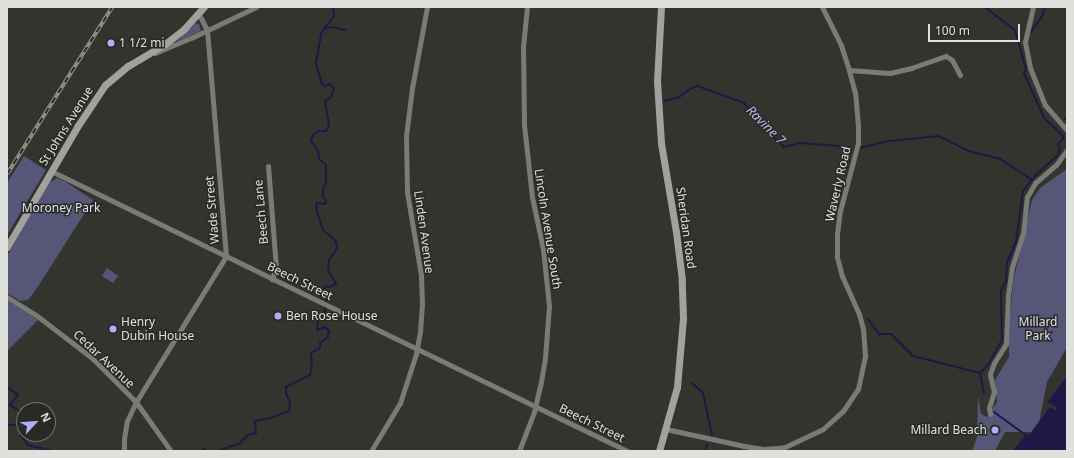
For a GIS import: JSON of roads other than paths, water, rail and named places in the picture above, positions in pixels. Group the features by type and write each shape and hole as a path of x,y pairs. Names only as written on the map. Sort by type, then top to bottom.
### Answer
{"street":[{"name":"St Johns Avenue","path":"7,247 51,171 101,91 114,76 165,44 204,7"},
{"path":"144,57 178,44 256,7"},
{"name":"Linden Avenue","path":"371,451 400,403 409,379 417,348 422,305 421,276 407,192 406,136 412,88 427,7"},
{"name":"Lincoln Avenue South","path":"519,451 536,406 545,358 549,306 544,253 532,197 524,125 523,48 527,7"},
{"name":"Sheridan Road","path":"659,451 677,387 683,318 682,280 676,232 661,143 657,81 662,7"},
{"name":"Waverly Road","path":"666,429 744,446 764,449 785,447 823,429 843,411 858,389 863,370 865,346 859,314 842,276 839,263 837,234 840,211 858,143 858,126 849,70 841,44 822,7"},
{"path":"1033,7 1025,34 1028,60 1045,105 1067,130"},
{"name":"Wade Street","path":"124,451 127,421 136,402 226,256 207,30 198,14"},
{"path":"849,70 890,73 911,68 946,56 952,60 960,75"},
{"path":"990,414 989,408 994,392 990,374 994,363 1006,344 1008,294 1012,267 1023,234 1027,197 1035,183 1056,165 1067,150"},
{"name":"Beech Lane","path":"268,166 276,267 272,279"},
{"name":"Beech Street","path":"51,171 627,451"},
{"name":"Cedar Avenue","path":"7,297 36,315 77,345 136,402 171,451"}],"waterway":[{"path":"324,29 334,16 333,7"},
{"name":"Ravine 7","path":"984,7 1015,30 1026,70 1024,73 1044,118 1064,138 1058,144 1060,149 1058,155 1037,174 1023,191 1016,242 1007,263 1006,281 1001,291 1002,340 988,365 980,373 984,393"},
{"name":"Ravine 7","path":"1030,33 1043,15 1044,7"},
{"path":"218,451 240,443 248,435 256,433 255,421 270,418 289,411 290,403 286,393 286,387 310,375 312,363 311,353 320,348 320,343 328,337 329,331 325,327 318,330 317,328 318,322 325,311 327,296 323,290 325,286 330,287 336,284 328,270 329,260 337,248 336,241 323,230 317,212 316,204 325,204 326,201 323,196 323,189 326,183 326,165 319,159 318,150 311,141 312,136 318,131 326,131 329,126 325,101 331,97 334,89 330,84 325,86 322,84 316,63 321,34 324,29 331,27 346,30"},
{"name":"Ravine 7","path":"664,101 679,97 690,89 698,86 744,103 756,120 784,147 800,143 850,147"},
{"name":"Ravine 7","path":"860,148 889,141 939,136 969,151 1000,159 1032,180"},
{"name":"Ravine 7","path":"868,319 879,334 891,334 913,356 980,373"},
{"path":"692,383 703,393 712,435"},
{"path":"7,387 18,395 10,405 16,409"},
{"name":"Ravine 7","path":"994,412 1026,435"},
{"path":"7,425 16,425"},
{"path":"26,442 28,445 52,451"},
{"path":"706,451 707,444"},
{"path":"201,451 203,449 208,451"}],"railway":[{"path":"7,174 112,7"}],"place":[{"name":"1 1/2 mi","path":"111,43"},
{"name":"Ben Rose House","path":"278,316"},
{"name":"Henry Dubin House","path":"113,329"},
{"name":"Millard Beach","path":"995,430"}],"park label":[{"name":"Moroney Park","path":"61,208"},
{"name":"Millard Park","path":"1038,329"}]}
